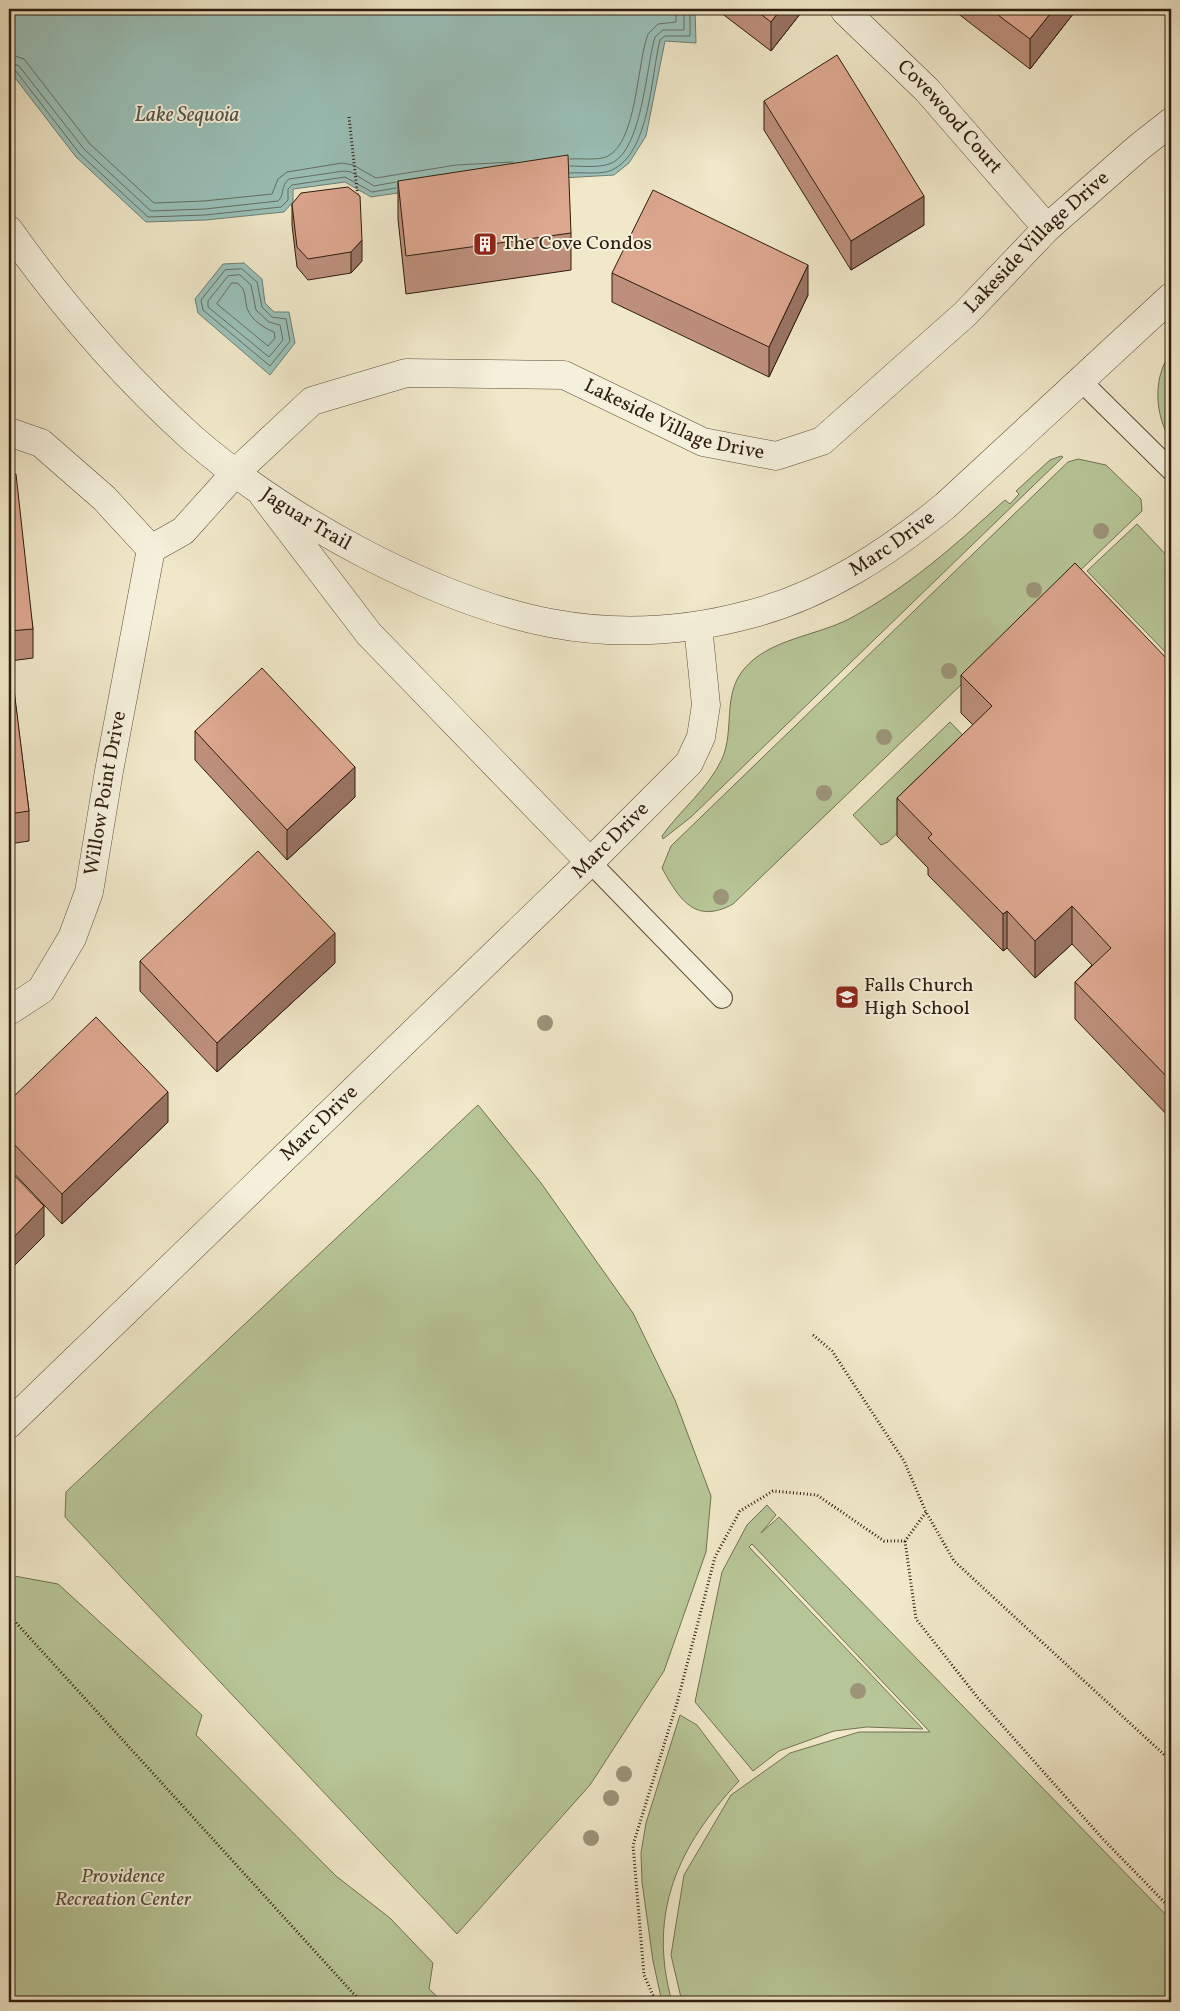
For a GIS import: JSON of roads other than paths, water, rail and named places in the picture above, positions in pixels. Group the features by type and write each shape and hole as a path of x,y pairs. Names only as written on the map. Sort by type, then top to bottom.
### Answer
{"street":[{"name":"Covewood Court","path":"845,11 927,90 1047,228"},
{"name":"Lakeside Village Drive","path":"236,472 312,401 406,373 564,376 703,442 776,456 822,441 965,314 1047,228 1138,148 1171,122"},
{"name":"Jaguar Trail","path":"9,230 39,272 116,362 193,439 261,492 329,535 419,582 493,610 532,621 595,630 641,631 698,626"},
{"name":"Marc Drive","path":"9,1424 590,862 689,763 701,737 706,705 698,626 753,614 806,595 849,575 908,536 945,506 1171,297"},
{"path":"9,432 41,443 104,498 151,549 183,531 236,472"},
{"path":"261,492 369,634 590,862"},
{"name":"Willow Point Drive","path":"9,1011 41,990 72,938 89,892 151,549"}],"lane":[{"path":"1081,381 1171,470"},
{"path":"590,862 722,998"}],"water":[{"name":"Lake Sequoia","path":"9,9 695,9 696,43 665,41 646,136 629,163 614,175 458,184 371,197 345,182 293,189 293,202 284,212 206,220 146,222 76,157 9,70"},
{"path":"244,263 262,279 265,303 274,312 289,312 295,343 270,375 198,313 195,299 223,264"}],"place":[{"name":"The Cove Condos","path":"485,244"},
{"name":"Falls Church High School","path":"847,997"}],"park label":[{"name":"Providence Recreation Center","path":"123,1888"}]}
